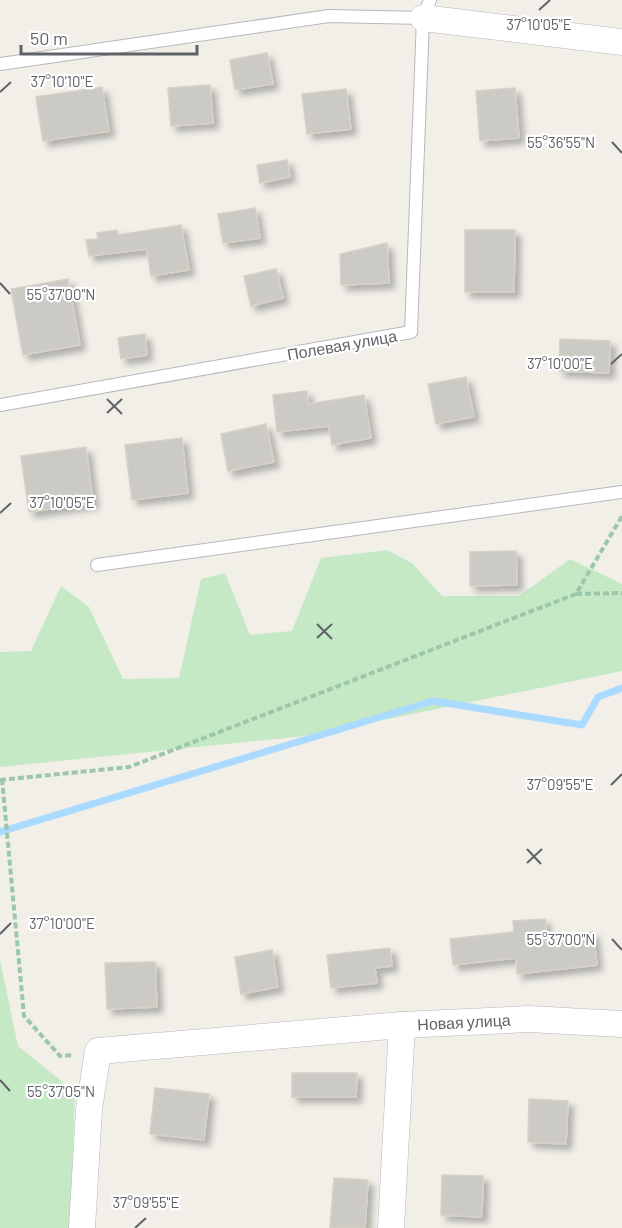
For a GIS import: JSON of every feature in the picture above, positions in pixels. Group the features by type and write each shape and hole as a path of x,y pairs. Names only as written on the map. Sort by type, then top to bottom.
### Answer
{"street":[{"path":"426,9 622,42"},
{"name":"Новая улица","path":"390,1228 402,1025 529,1019 622,1024"},
{"path":"82,1228 89,1109 98,1051 402,1025"}],"lane":[{"path":"0,64 329,16 426,9"},
{"name":"Полевая улица","path":"0,405 411,332 426,9"},
{"path":"97,565 622,492"}],"path":[{"path":"576,594 622,516"},
{"path":"98,1051 60,1056 24,1016 1,779 129,767 576,594 622,593"}],"green space":[{"path":"387,550 412,563 442,596 519,596 570,559 622,584 622,671 305,736 0,767 0,652 31,651 61,586 89,607 123,679 179,678 201,579 225,573 250,635 292,631 321,558"},
{"path":"0,960 18,1046 75,1092 70,1228 0,1228"}],"building":[{"path":"267,53 273,84 235,90 230,60"},
{"path":"210,85 213,123 171,126 168,88"},
{"path":"102,87 109,131 43,141 36,97"},
{"path":"515,88 519,138 480,141 476,91"},
{"path":"346,89 351,129 307,134 302,94"},
{"path":"287,160 290,177 260,183 257,165"},
{"path":"255,208 260,238 223,243 218,214"},
{"path":"181,225 189,270 151,276 147,249 89,256 86,240 98,239 97,233 117,230 118,235"},
{"path":"465,230 515,230 514,292 465,292"},
{"path":"387,243 389,283 341,285 340,254"},
{"path":"276,269 283,298 251,306 244,276"},
{"path":"68,279 80,345 23,355 11,289"},
{"path":"145,334 147,355 121,359 118,338"},
{"path":"560,339 610,341 609,373 559,371"},
{"path":"466,377 474,417 436,424 428,384"},
{"path":"307,391 308,404 364,395 371,438 332,445 329,426 277,432 273,395"},
{"path":"266,424 274,462 228,471 221,434"},
{"path":"182,438 188,493 132,500 125,445"},
{"path":"86,447 93,503 29,512 21,456"},
{"path":"516,551 517,585 470,586 470,552"},
{"path":"545,919 546,937 593,932 597,965 517,974 516,958 453,965 450,939 514,932 513,921"},
{"path":"390,948 392,966 375,968 377,983 331,988 327,955"},
{"path":"272,950 278,987 241,994 235,957"},
{"path":"155,962 157,1007 107,1009 105,963"},
{"path":"292,1073 357,1073 356,1097 292,1097"},
{"path":"155,1088 209,1094 204,1140 150,1134"},
{"path":"529,1099 568,1101 566,1144 528,1142"},
{"path":"442,1175 483,1176 482,1217 441,1215"},
{"path":"334,1178 368,1180 365,1228 330,1228"}],"waterway":[{"path":"0,832 433,701 582,725 598,697 622,688"}]}
